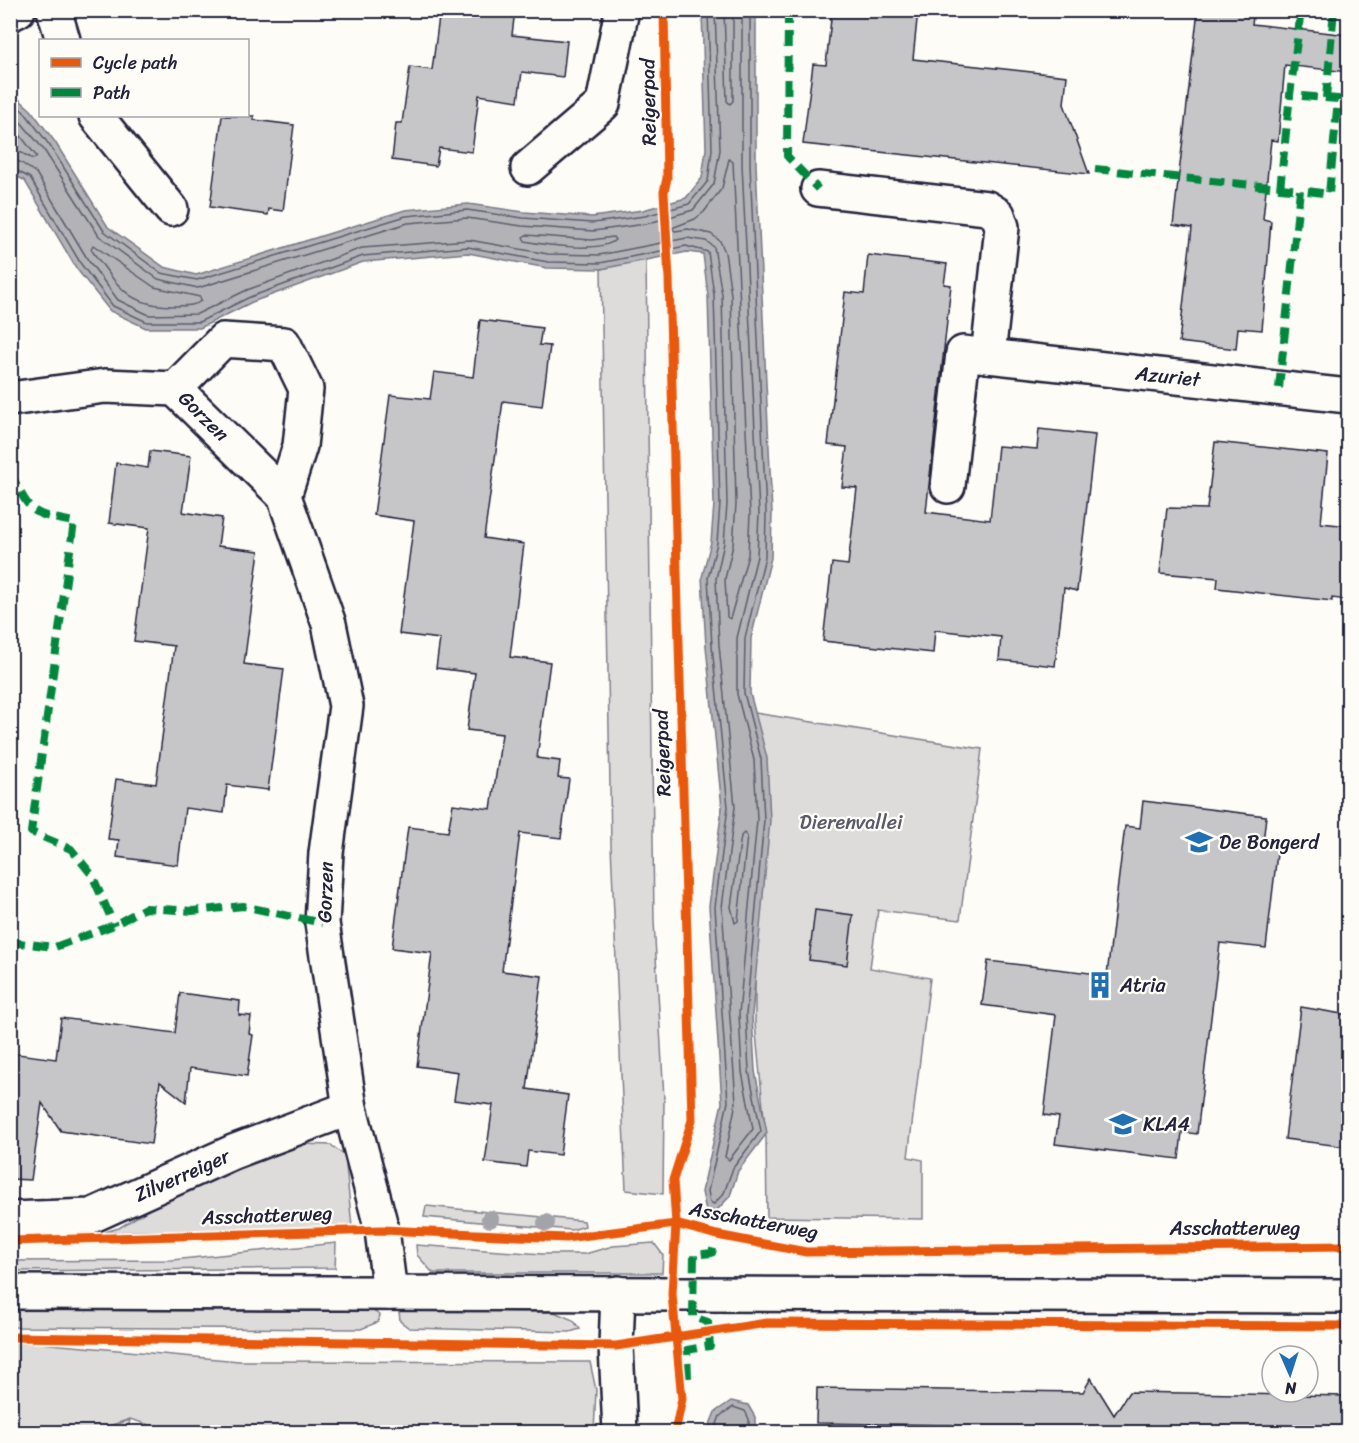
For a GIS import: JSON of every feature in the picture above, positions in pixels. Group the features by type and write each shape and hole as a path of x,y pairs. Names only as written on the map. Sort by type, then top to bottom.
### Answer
{"street":[{"path":"10,14 18,10"},
{"path":"54,10 63,39"},
{"path":"528,168 603,104 622,10"},
{"path":"97,117 171,209"},
{"path":"818,189 987,208 998,215 1002,227 988,356"},
{"name":"Gorzen","path":"284,496 300,446 306,389 285,344 223,340 175,388 284,496 329,624 346,706 326,854 322,923 350,1108 382,1230 390,1293"},
{"name":"Azuriet","path":"948,486 963,353 1348,396"},
{"path":"10,399 105,386 175,388"},
{"name":"Zilverreiger","path":"10,1219 91,1216 233,1152 350,1108"},
{"path":"10,1292 1348,1296"},
{"path":"618,1293 616,1346 620,1432"}],"green space":[{"path":"646,259 654,921 664,1099 663,1194 626,1190 611,845 601,269"},
{"name":"Dierenvallei","path":"755,713 982,749 960,920 878,910 870,968 930,978 908,1157 923,1160 923,1219 767,1217 766,1138 755,1023"},
{"path":"300,1144 331,1145 345,1156 352,1227 105,1232 119,1228 202,1176"},
{"path":"426,1206 584,1221 585,1226 572,1230 424,1217"},
{"path":"336,1243 335,1268 11,1271 11,1261 172,1260"},
{"path":"654,1243 663,1255 662,1273 433,1273 417,1255 416,1245 542,1254 585,1254 613,1246"},
{"path":"11,1310 373,1311 380,1315 378,1322 361,1329 11,1327"},
{"path":"399,1310 554,1312 573,1320 580,1329 570,1332 409,1328 400,1321"},
{"path":"10,1343 39,1343 239,1361 590,1362 596,1390 594,1432 172,1432 130,1419 90,1432 11,1432"},
{"path":"130,1420 127,1432 92,1432"}],"water":[{"path":"702,11 756,11 756,165 772,513 771,558 751,638 750,693 767,758 770,820 752,1015 755,1071 767,1133 738,1171 730,1196 708,1220 702,1192 722,1103 709,906 722,808 706,646 702,577 711,542 714,504 708,296 703,254 687,252 601,269 547,268 468,253 363,262 252,302 200,328 146,328 110,311 76,268 25,181 10,172 11,92 31,110 55,142 108,227 164,267 196,275 405,210 468,204 524,212 592,217 643,210 686,198 702,178 706,149"},
{"path":"731,1401 748,1405 755,1417 755,1432 707,1432 715,1412"}],"building":[{"path":"440,10 515,10 512,35 567,41 563,77 522,72 518,101 479,95 472,152 439,148 436,166 392,160 396,123 402,123 410,67 432,70"},
{"path":"832,10 918,10 913,59 1067,76 1064,104 1089,174 803,144 813,64 826,65"},
{"path":"1198,10 1254,10 1252,24 1348,35 1348,72 1285,65 1278,141 1271,140 1263,219 1271,221 1262,330 1238,328 1236,349 1179,342 1192,228 1173,225"},
{"path":"254,116 254,120 294,125 283,211 269,209 268,215 210,207 222,117"},
{"path":"868,255 947,264 944,284 951,285 926,512 990,520 998,446 1037,449 1039,429 1095,435 1077,591 1064,588 1055,666 999,660 1001,637 935,630 933,653 823,641 832,563 848,565 857,488 842,487 847,447 828,445 845,292 864,294"},
{"path":"480,320 542,328 539,345 550,346 542,406 503,401 484,538 524,544 510,657 550,662 537,758 560,761 558,778 569,779 561,838 520,833 502,971 542,976 527,1089 568,1095 560,1155 528,1151 526,1167 485,1162 493,1105 454,1100 458,1072 417,1066 432,953 392,948 408,827 448,832 453,804 491,809 502,734 467,730 475,673 436,668 440,639 399,634 414,521 374,515 390,395 430,399 434,372 473,377"},
{"path":"1215,442 1328,454 1321,523 1348,526 1348,600 1332,598 1332,601 1217,588 1218,578 1160,573 1167,508 1207,509"},
{"path":"150,451 191,456 183,512 222,518 218,546 259,551 244,664 284,669 268,790 227,785 224,813 185,808 178,865 117,857 119,840 108,839 116,779 156,784 174,646 134,641 149,528 109,523 116,463 148,468"},
{"name":"Atria","path":"1143,801 1266,816 1263,843 1278,845 1266,948 1220,943 1197,1134 1182,1132 1179,1159 1055,1144 1059,1117 1044,1115 1056,1015 982,1005 988,961 1107,975 1125,826 1140,828"},
{"path":"815,910 853,915 847,965 809,960"},
{"path":"180,993 240,1001 239,1015 251,1016 249,1034 253,1035 247,1076 190,1068 186,1102 160,1082 151,1144 61,1131 42,1103 31,1180 10,1179 10,1053 56,1059 61,1018 175,1033"},
{"path":"1301,1007 1348,1015 1348,1147 1285,1139"},
{"path":"1091,1378 1114,1415 1129,1392 1260,1394 1260,1404 1320,1404 1320,1395 1348,1396 1348,1432 952,1432 952,1425 816,1423 817,1388 1083,1392"}],"marked path":[{"path":"788,10 787,156 818,189"},
{"path":"1279,388 1300,190 1329,194 1338,99 1290,95 1301,10"},
{"path":"1326,98 1334,10"},
{"path":"1280,189 1290,95"},
{"path":"1095,169 1300,190"},
{"path":"10,472 33,509 48,517 74,522 31,832 71,849 92,875 114,925"},
{"path":"10,942 55,947 114,925 145,908 192,911 243,906 322,923"},
{"path":"688,1378 687,1350 710,1346 708,1322 693,1317 694,1255 712,1253 717,1235"}],"cycle path":[{"name":"Reigerpad","path":"664,10 667,178 664,192 669,278 692,1120 673,1180 676,1224 672,1294 682,1399 675,1432"},
{"name":"Asschatterweg","path":"10,1241 382,1230 566,1238 676,1224 717,1235 806,1252 1348,1246"},
{"path":"10,1337 616,1346 767,1323 1348,1326"}],"place":[{"name":"De Bongerd","path":"1199,842"},
{"name":"Atria","path":"1100,985"},
{"name":"KLA4","path":"1123,1124"}]}
